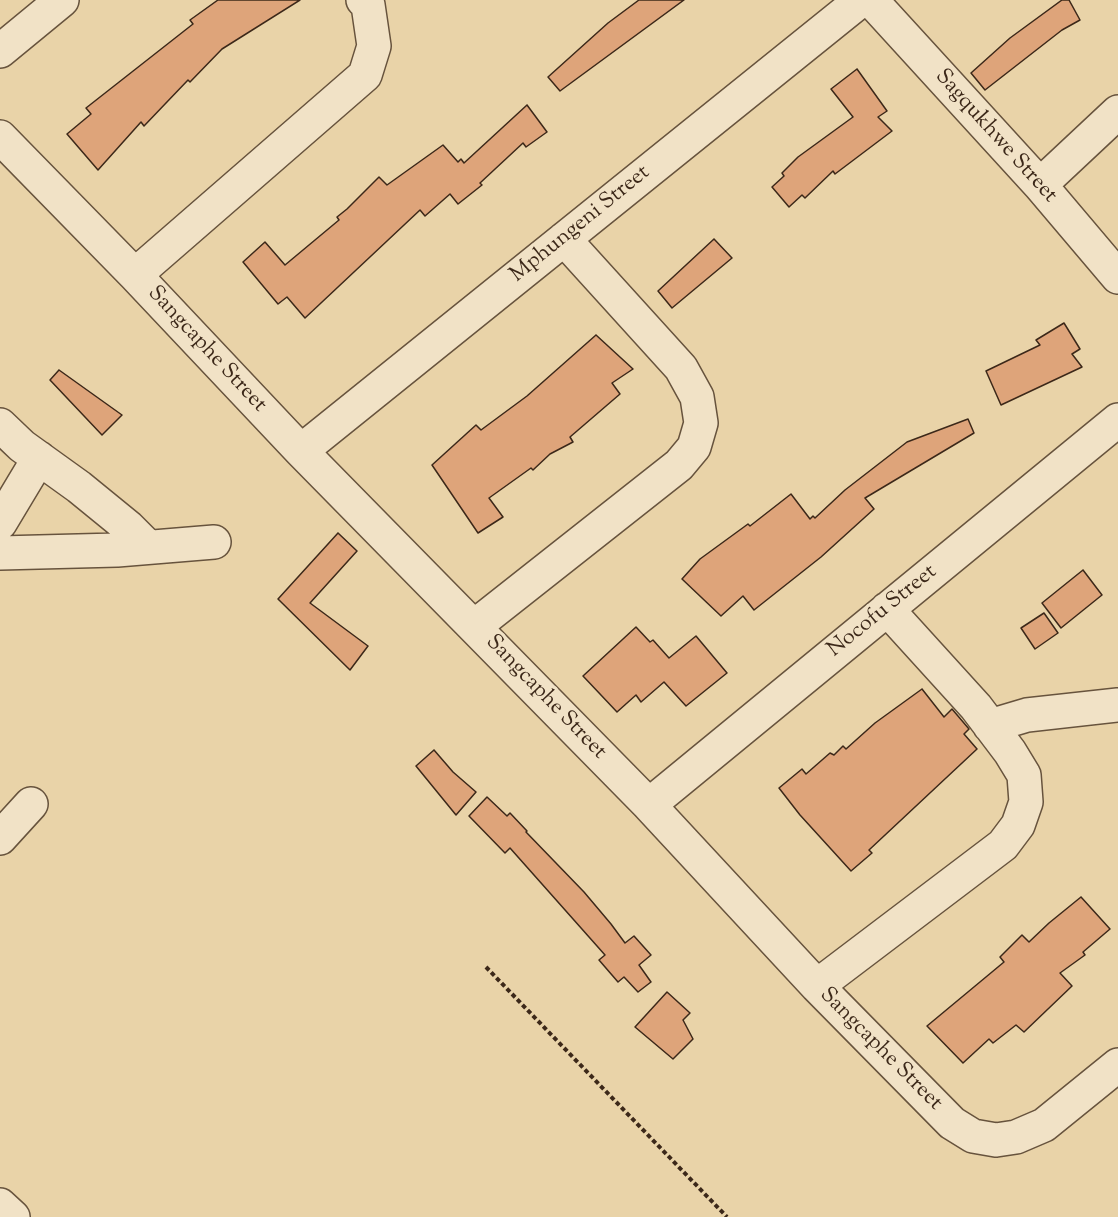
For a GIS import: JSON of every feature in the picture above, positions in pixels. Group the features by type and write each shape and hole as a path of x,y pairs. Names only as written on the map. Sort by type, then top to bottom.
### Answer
{"street":[{"path":"0,51 62,0"},
{"path":"135,275 365,75 374,46 368,5 363,0"},
{"name":"Mphungeni Street","path":"301,451 861,0"},
{"name":"Sagqukhwe Street","path":"871,0 1040,185 1118,277"},
{"path":"1040,185 1118,112"},
{"name":"Sangcaphe Street","path":"0,137 135,275 301,451 649,805 817,986 952,1123 973,1136 996,1140 1017,1137 1044,1125 1118,1065"},
{"path":"475,626 679,465 694,447 701,423 698,397 681,368 564,239"},
{"name":"Nocofu Street","path":"649,805 1118,420"},
{"path":"0,424 22,446 129,527 148,547"},
{"path":"0,523 39,458"},
{"path":"0,553 213,542"},
{"path":"817,986 1003,845 1018,825 1026,802 1024,775 1010,752 976,707 887,609"},
{"path":"990,726 1027,715 1118,705"},
{"path":"0,838 31,804"},
{"path":"0,1205 13,1217"}],"path":[{"path":"486,967 727,1217"}],"building":[{"path":"218,0 300,0 222,49 190,82 188,80 144,126 141,122 98,170 67,134 91,114 86,108 193,24 190,20"},
{"path":"639,0 684,0 560,91 548,77 608,23"},
{"path":"1062,0 1069,0 1080,20 1062,30 985,90 971,73 1010,38"},
{"path":"857,69 887,111 878,117 892,131 835,174 833,171 805,198 802,195 789,207 772,187 784,176 782,173 798,157 853,117 831,89"},
{"path":"527,105 547,132 526,147 523,143 480,183 482,185 458,204 450,194 425,216 420,210 305,318 287,297 278,304 243,262 265,242 285,265 339,220 337,217 379,177 387,185 443,145 458,162 461,159 464,163"},
{"path":"714,239 732,258 672,308 658,291"},
{"path":"1064,323 1080,349 1072,354 1082,367 1001,405 986,371 1040,345 1036,340"},
{"path":"596,335 633,369 612,383 620,394 570,437 573,442 550,454 533,470 531,468 489,498 503,517 478,533 432,465 476,425 481,430 527,396"},
{"path":"59,370 122,415 102,435 50,380"},
{"path":"968,419 974,433 865,498 874,509 821,557 754,610 743,596 721,616 682,579 700,559 748,524 750,526 791,494 810,519 813,516 815,518 845,490 907,442"},
{"path":"338,533 357,551 310,603 368,646 350,670 278,599"},
{"path":"1083,570 1102,595 1061,628 1042,603"},
{"path":"1044,613 1058,633 1035,649 1021,628"},
{"path":"636,627 650,642 653,640 669,658 696,636 727,673 686,706 664,682 641,702 636,695 617,712 583,676"},
{"path":"922,689 944,717 952,709 969,729 964,734 977,749 869,850 872,853 851,871 800,815 779,788 802,769 806,774 830,753 834,755 843,746 846,749 875,723"},
{"path":"434,750 453,772 476,792 456,815 416,766"},
{"path":"487,797 507,816 510,813 584,892 625,943 634,936 651,955 639,965 651,982 638,992 624,977 618,982 599,960 605,955 510,848 505,853 469,816"},
{"path":"1081,897 1110,929 1083,952 1085,955 1060,973 1072,986 1024,1032 1016,1025 993,1043 989,1039 963,1063 927,1026 1004,962 1000,957 1022,935 1029,942"},
{"path":"667,992 690,1013 683,1020 693,1039 673,1059 635,1027"}]}
